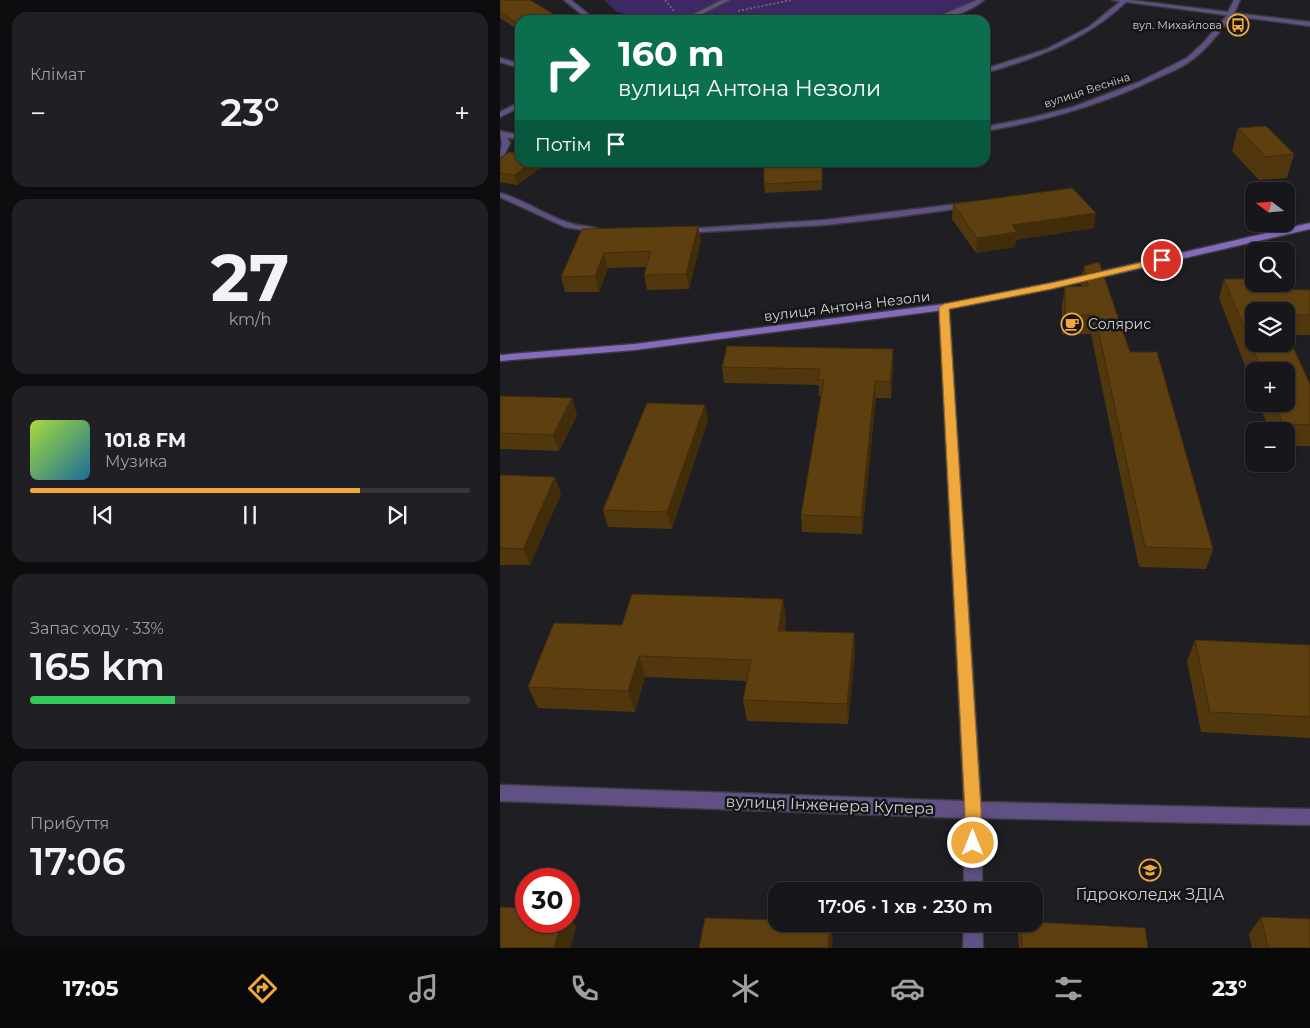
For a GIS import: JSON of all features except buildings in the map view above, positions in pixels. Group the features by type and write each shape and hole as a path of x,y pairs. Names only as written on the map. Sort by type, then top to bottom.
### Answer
{"main road":[{"name":"вулиця Антона Незоли","path":"500,358 635,347 944,307 1051,286 1310,226"}],"street":[{"path":"567,0 586,15"},
{"path":"696,15 727,0"},
{"path":"946,15 973,5 980,0"},
{"path":"1115,0 1310,24"},
{"name":"вулиця Весніна","path":"990,128 1011,125 1092,102 1137,86 1188,60 1210,42 1230,14 1237,0"},
{"path":"500,115 515,107"},
{"path":"502,134 515,136"},
{"path":"500,155 506,143 502,134"},
{"path":"944,307 973,810 973,882"},
{"name":"вулиця Інженера Купера","path":"500,793 973,810 1310,817"},
{"path":"973,932 973,948"}],"lane":[{"path":"990,69 1049,50 1092,28 1124,1"},
{"path":"500,60 515,64"},
{"path":"500,195 524,203 568,227 606,230"},
{"path":"672,231 779,227 905,215 971,205"}],"shaded area":[{"path":"604,0 976,0 936,15 629,15 617,12"}],"place":[{"name":"вул. Михайлова","path":"1238,25"},
{"name":"Солярис","path":"1072,324"},
{"name":"Гідроколедж ЗДIА","path":"1150,870"}],"route":[{"path":"973,843 973,810 944,307 1051,286 1162,260"}]}
